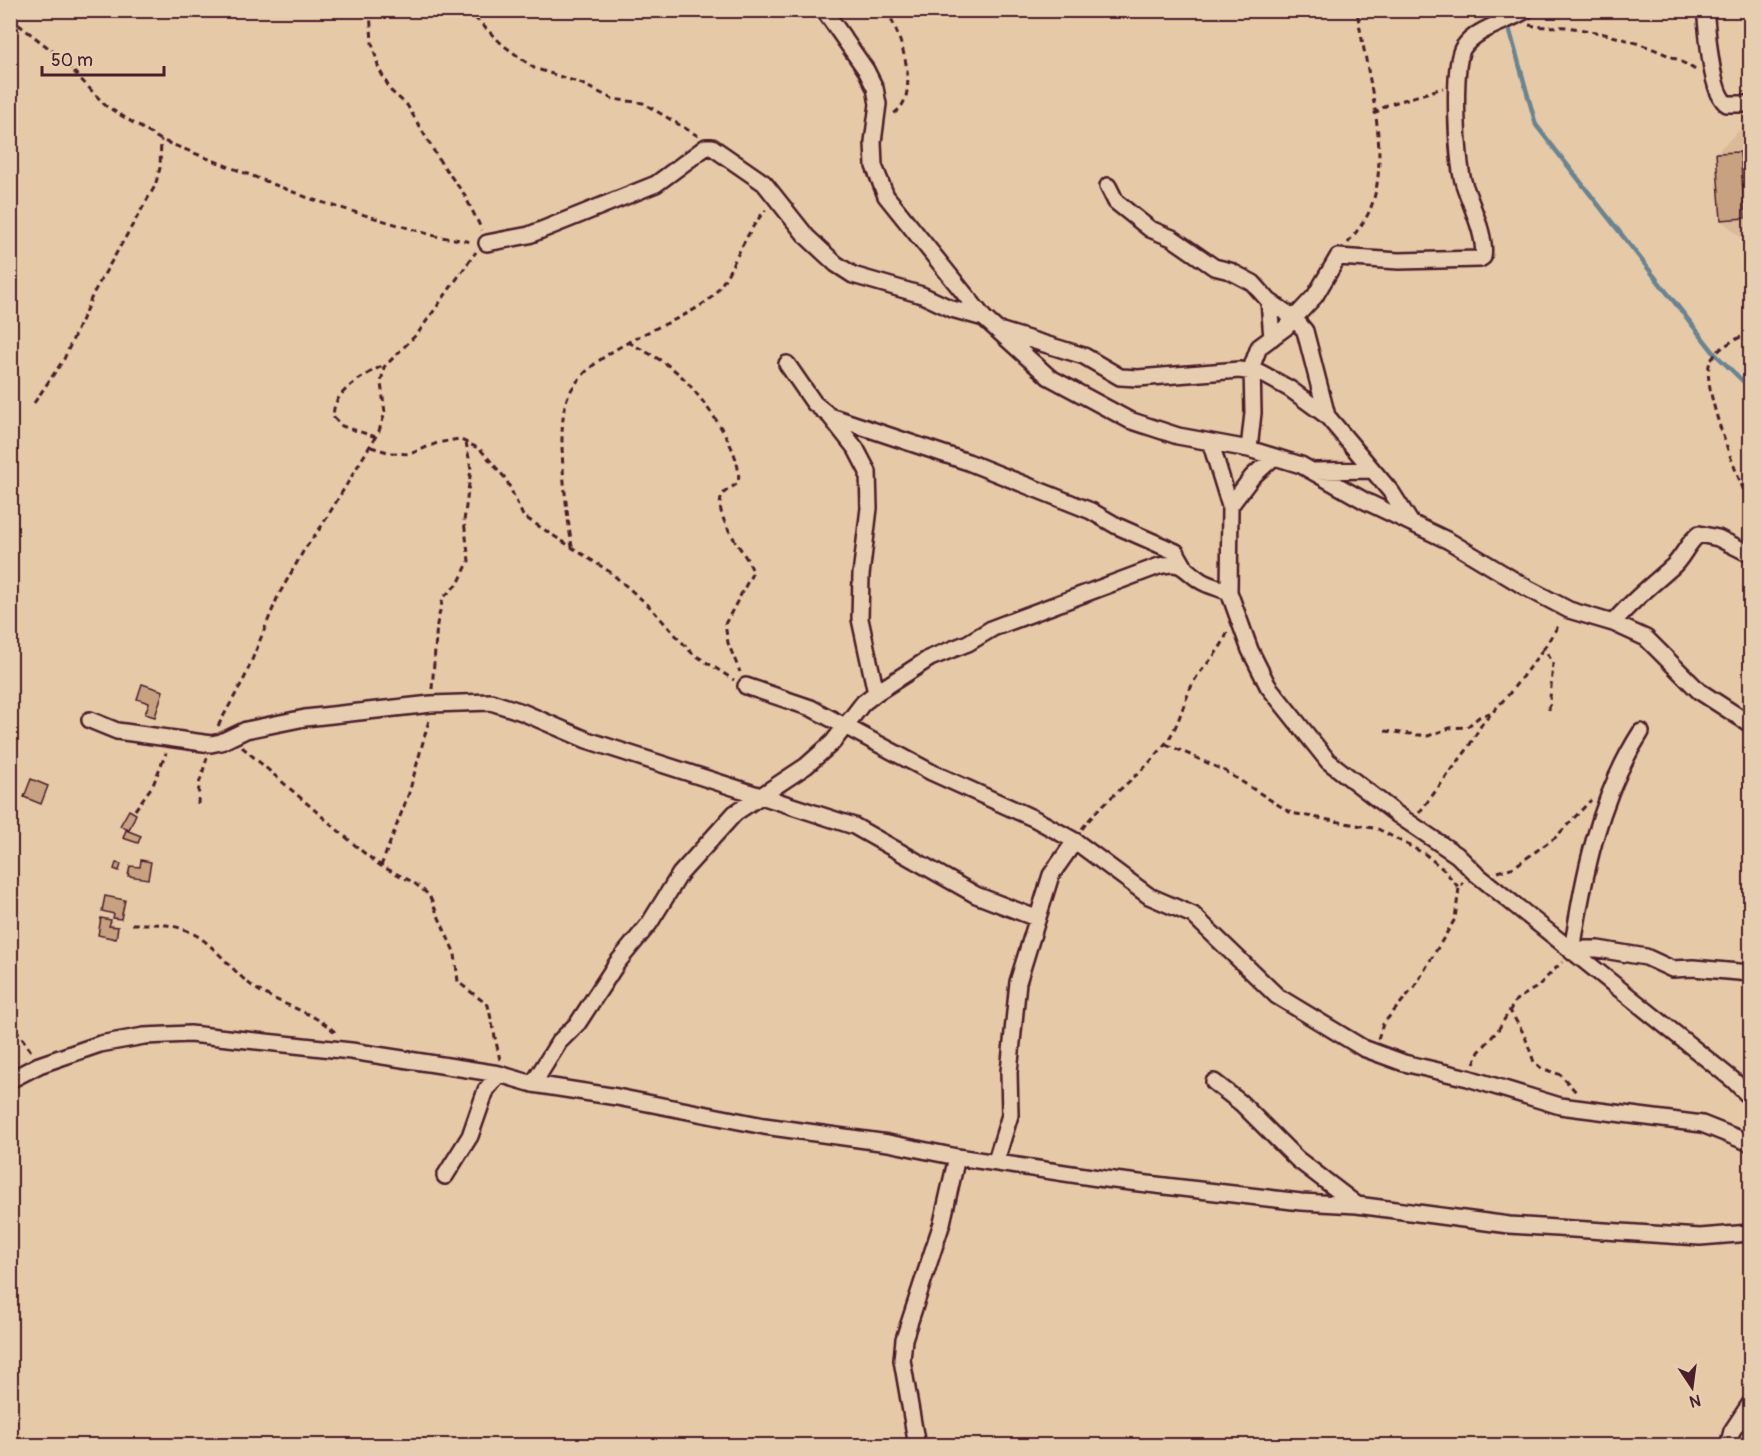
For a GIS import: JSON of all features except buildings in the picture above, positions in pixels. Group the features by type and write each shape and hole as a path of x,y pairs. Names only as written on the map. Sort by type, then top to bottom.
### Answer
{"street":[{"path":"824,10 866,70 875,88 878,104 875,122 874,166 886,196 984,318 1000,330 1023,356 1049,377 1087,400 1129,420 1211,444 1249,448 1313,471 1569,610 1613,623 1646,638 1700,691 1750,724"},
{"path":"1249,448 1253,413 1252,366 1259,347 1294,318 1315,296 1338,257 1436,261 1479,260 1483,257 1482,241 1461,169 1456,69 1461,50 1473,37 1526,10"},
{"path":"1705,10 1719,97 1727,104 1750,104"},
{"path":"487,243 529,235 656,184 706,147 724,153 758,177 821,252 853,275 922,295 952,309 984,318"},
{"path":"1108,186 1116,202 1150,229 1172,238 1214,267 1230,271 1253,283 1269,301 1294,318 1305,331 1327,416"},
{"path":"1269,301 1272,338"},
{"path":"1000,330 1084,356 1120,377 1239,370 1261,373 1290,389 1327,416 1392,493 1411,523"},
{"path":"787,364 814,403 830,416 856,449 868,472 869,508 861,575 860,619 876,693"},
{"path":"830,416 968,462 1091,511 1117,526 1176,552 1184,566 1202,582 1228,591"},
{"path":"1211,444 1230,506 1228,591 1233,607 1268,686 1328,761 1457,855 1474,873 1733,1080 1750,1097"},
{"path":"1230,506 1252,477 1274,457"},
{"path":"1313,471 1372,470"},
{"path":"1613,623 1645,589 1674,566 1699,534 1718,538 1750,554"},
{"path":"533,1084 559,1042 578,1023 617,963 649,924 680,874 735,813 806,766 833,742 863,703 930,658 968,643 993,628 1159,566 1172,563 1184,566"},
{"path":"746,686 811,708 931,772 1035,819 1074,841 1149,896 1193,915 1257,978 1292,1006 1343,1037 1376,1053 1550,1103 1590,1111 1702,1124 1750,1143"},
{"path":"90,720 117,731 216,743 233,735 267,725 431,704 470,701 507,706 587,740 854,826 967,891 1036,918"},
{"path":"1572,952 1587,865 1610,792 1641,732"},
{"path":"996,1161 1010,1115 1009,1072 1018,982 1051,875 1074,841"},
{"path":"1572,952 1582,949 1598,949 1646,957 1672,969 1693,968 1750,973"},
{"path":"10,1080 39,1065 100,1044 144,1036 190,1034 351,1051 499,1074 533,1084 617,1097 764,1126 888,1143 957,1157 1105,1179 1301,1202 1357,1205 1509,1225 1700,1238 1750,1233"},
{"path":"445,1176 470,1136 486,1090 499,1074"},
{"path":"1214,1082 1241,1103 1297,1159 1357,1205"},
{"path":"917,1446 902,1360 904,1339 942,1223 957,1157"},
{"path":"1728,1446 1732,1431 1750,1404"}],"path":[{"path":"370,10 372,43 378,69 391,91 407,105 441,163 465,194 487,243"},
{"path":"467,10 525,63 613,99 643,103 694,132 706,147"},
{"path":"875,122 896,112 908,88 899,38 887,10"},
{"path":"1338,257 1369,212 1375,190 1378,152 1374,114 1356,10"},
{"path":"10,18 59,56 106,105 161,140 343,209 435,236 487,243"},
{"path":"1506,21 1534,26 1565,27 1600,35 1678,58 1699,72"},
{"path":"1374,114 1381,107 1423,92 1439,88 1457,88"},
{"path":"34,403 64,359 94,292 155,186 160,168 161,140"},
{"path":"572,547 566,503 564,458 565,409 568,395 592,366 628,342 709,300 722,284 757,219 776,199"},
{"path":"376,437 342,426 334,418 333,410 340,395 385,364 414,339 474,254 487,243"},
{"path":"1750,332 1726,344 1715,354 1708,372 1725,440 1750,505"},
{"path":"628,342 663,362 686,381 714,416 739,469 738,483 723,493 721,498 722,514 753,572 731,610 725,631 746,686"},
{"path":"198,804 199,784 278,596 304,550 321,527 376,437 385,413 381,377 385,364"},
{"path":"370,447 402,454 449,440 466,442 480,449 496,464 506,479 523,516 572,547 634,593 692,653 746,686"},
{"path":"381,866 419,764 431,704 437,624 443,598 459,582 469,561 464,521 471,469 466,442"},
{"path":"1074,841 1096,811 1140,775 1166,744 1180,721 1195,679 1226,637 1233,607"},
{"path":"1412,823 1492,712 1509,694 1544,648 1569,610"},
{"path":"1544,648 1553,663 1549,710"},
{"path":"1385,730 1428,736 1450,728 1467,727 1479,717 1492,712"},
{"path":"135,810 153,785 171,737"},
{"path":"216,743 235,743 248,751 381,866 424,890 435,904 455,954 458,982 488,1005 499,1055 499,1074"},
{"path":"1166,744 1225,771 1291,813 1378,829 1425,854 1444,870 1459,888"},
{"path":"1376,1053 1378,1032 1415,986 1455,919 1459,888 1474,873 1497,873 1515,867 1573,822 1586,803 1601,793 1610,792"},
{"path":"132,924 180,928 192,933 207,942 237,974 264,994 324,1021 351,1051"},
{"path":"1468,1078 1479,1052 1498,1030 1516,1000 1537,987 1572,952"},
{"path":"1509,1009 1524,1034 1534,1062 1541,1068 1561,1076 1590,1111"},
{"path":"10,1020 39,1065"}],"shaded area":[{"path":"1750,120 1750,246 1721,220 1716,153"}],"waterway":[{"path":"1504,10 1536,125 1715,354 1750,388"}]}
